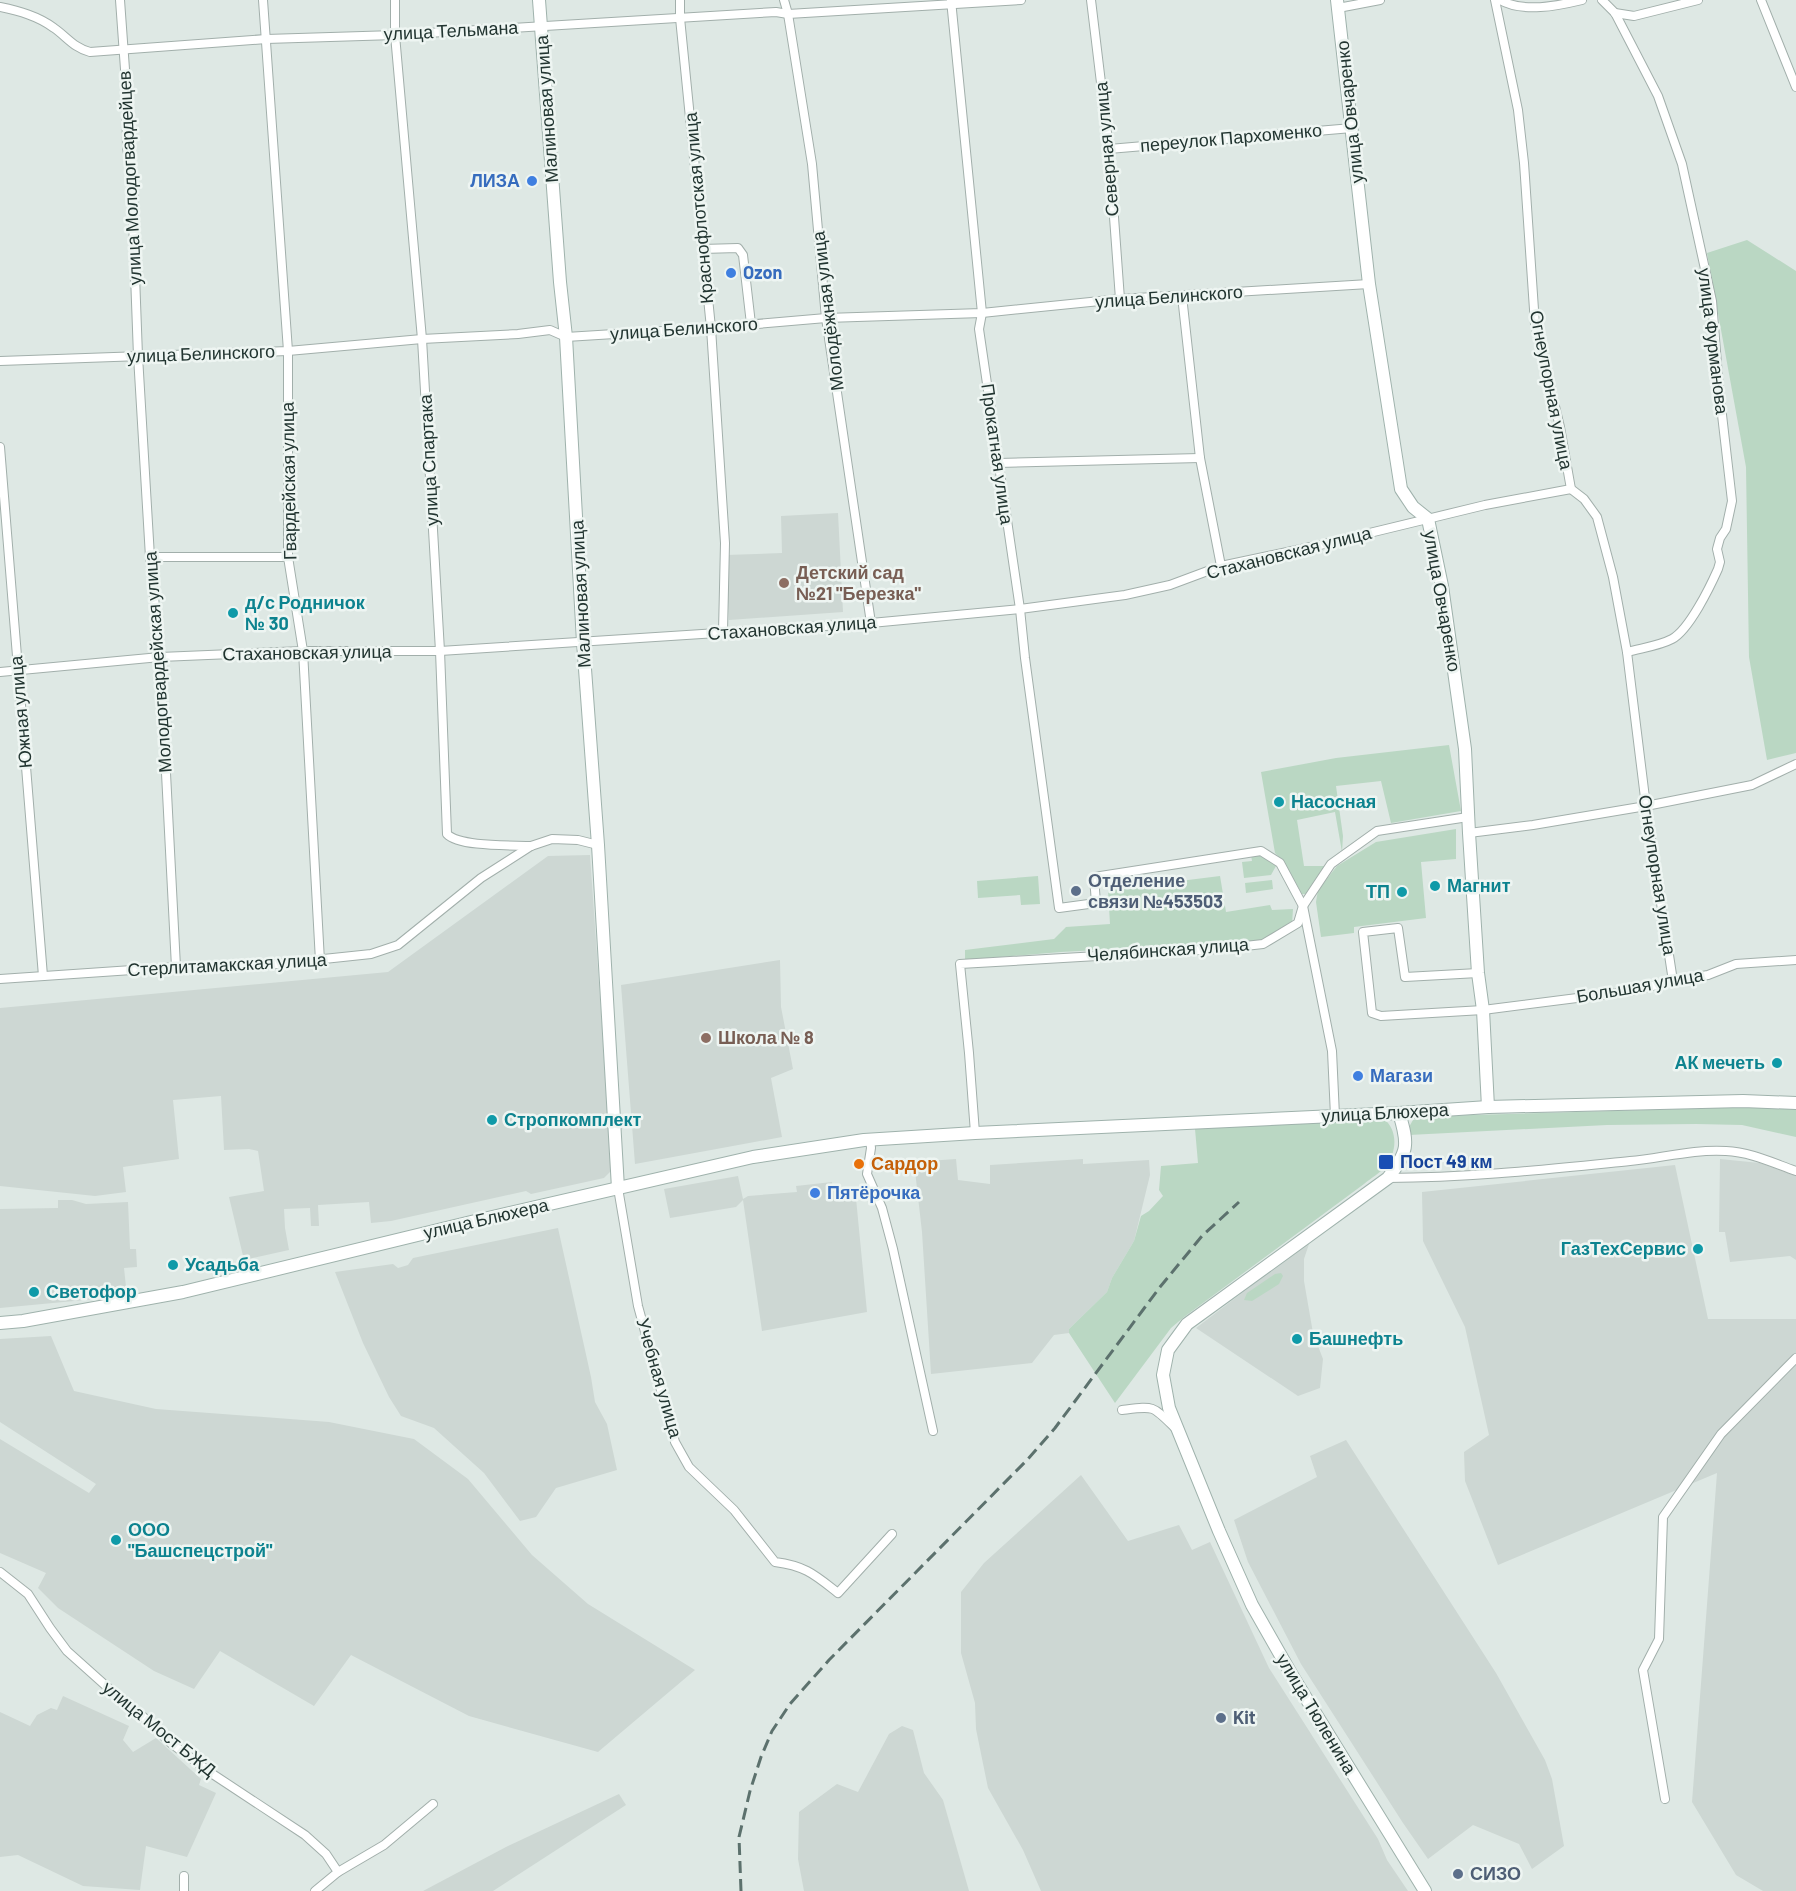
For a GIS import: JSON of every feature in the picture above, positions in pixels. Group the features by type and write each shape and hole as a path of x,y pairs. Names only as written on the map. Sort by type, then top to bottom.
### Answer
{"main road":[{"name":"Малиновая улица","path":"539,0 566,337 618,1188"},
{"name":"улица Овчаренко","path":"1338,4 1369,284 1401,489 1413,507 1428,519 1442,586 1465,749 1488,1107"},
{"name":"улица Блюхера","path":"0,1323 23,1321 183,1292 753,1156 870,1139 1488,1107 1743,1101 1796,1103"},
{"path":"1389,1178 1402,1159 1405,1148 1404,1129 1398,1113"},
{"name":"улица Тюленина","path":"1389,1178 1197,1316 1178,1335 1168,1350 1163,1375 1169,1408 1252,1605 1293,1677 1425,1891"}],"street":[{"name":"улица Молодогвардейцев","path":"120,0 127,147 134,188 133,222 138,356"},
{"name":"Гвардейская улица","path":"262,0 288,351 288,557 303,651 320,961"},
{"name":"улица Спартака","path":"394,0 394,35 422,339 440,651 447,834 451,838 467,842 531,846"},
{"name":"Краснофлотская улица","path":"680,0 711,328 725,543 723,632"},
{"name":"Молодёжная улица","path":"784,0 789,14 812,164 826,318 871,623"},
{"name":"улица Тельмана","path":"0,7 39,19 80,49 90,52 266,39 394,35 776,12 789,14 951,2 1021,0"},
{"name":"Северная улица","path":"1091,0 1109,148 1119,299"},
{"path":"1338,4 1380,0"},
{"name":"Огнеупорная улица","path":"1495,0 1519,120 1535,324 1560,427 1571,489 1584,499 1597,517 1613,577 1627,652 1646,806 1673,981"},
{"path":"1500,0 1510,5 1522,6 1555,5 1582,0"},
{"name":"улица Фурманова","path":"1602,0 1615,13 1658,96 1682,164 1712,300 1719,389 1732,501 1726,529 1717,549 1720,562 1718,569 1689,622 1671,640 1627,652"},
{"path":"1615,13 1634,16 1698,0"},
{"path":"1761,0 1796,87"},
{"name":"Прокатная улица","path":"951,2 982,313 979,329 1020,609 1029,692 1059,908 1096,903 1094,877 1261,851 1280,863 1303,906"},
{"name":"переулок Пархоменко","path":"1109,148 1352,128"},
{"path":"702,249 738,248 741,251 751,324"},
{"name":"улица Белинского","path":"0,361 288,351 550,330 566,337 826,318 982,313 1119,299 1369,284"},
{"path":"1182,296 1200,458 1221,566"},
{"name":"Молодогвардейская улица","path":"138,356 150,557 160,657 176,968"},
{"name":"Южная улица","path":"0,447 43,976"},
{"path":"998,463 1200,458"},
{"name":"Стахановская улица","path":"0,672 160,657 303,651 440,651 871,623 1020,609 1125,595 1170,585 1221,566 1320,545 1485,505 1571,489"},
{"path":"150,557 288,557"},
{"path":"1469,833 1646,806 1752,785 1796,765"},
{"name":"Челябинская улица","path":"975,1133 960,964 1218,949 1263,944 1298,923 1303,906 1331,864 1377,831 1468,817"},
{"name":"Стерлитамакская улица","path":"0,979 176,968 248,967 371,954 398,945 481,878 531,846 552,839 578,840 598,845"},
{"path":"1303,906 1332,1051 1335,1116"},
{"name":"Большая улица","path":"1478,973 1405,977 1398,928 1363,932 1372,1013 1381,1016 1483,1010 1632,991 1708,975 1736,964 1796,960"},
{"path":"870,1139 867,1174 882,1208 893,1249 933,1431"},
{"path":"1389,1178 1426,1178 1560,1168 1656,1159 1703,1150 1728,1151 1796,1171"},
{"name":"Учебная улица","path":"618,1188 638,1306 675,1442 689,1467 735,1510 775,1562 794,1564 809,1570 838,1593 892,1534"},
{"path":"1665,1799 1643,1670 1659,1639 1663,1517 1722,1434 1796,1358"},
{"path":"1122,1410 1156,1408 1179,1431"},
{"name":"улица Мост БЖД","path":"0,1572 28,1594 67,1651 105,1685 172,1744 214,1775 305,1835 326,1854 338,1872"},
{"path":"315,1891 338,1872 384,1845 433,1804"},
{"path":"184,1876 184,1891"}],"shaded area":[{"name":"Детский сад №21 \"Березка\"","path":"838,513 843,612 729,620 726,555 782,553 781,516"},
{"path":"590,855 612,1170 604,1178 531,1194 526,1191 391,1221 371,1223 369,1202 318,1205 319,1226 311,1226 310,1208 284,1209 289,1250 244,1260 229,1197 264,1191 258,1151 224,1150 221,1096 173,1100 179,1159 123,1167 126,1192 95,1196 0,1186 0,1008 388,972 548,856"},
{"name":"Школа № 8","path":"780,960 781,1007 793,1069 771,1078 782,1137 635,1164 621,985"},
{"path":"956,1159 958,1180 990,1184 990,1165 1083,1159 1083,1164 1149,1160 1150,1175 1134,1241 1112,1278 1107,1292 1069,1329 1069,1333 1054,1335 1032,1363 931,1374 922,1232 914,1162"},
{"path":"1720,1159 1760,1163 1796,1176 1796,1260 1790,1256 1730,1262 1725,1232 1719,1232"},
{"path":"1675,1165 1708,1319 1796,1319 1796,1891 1763,1891 1736,1875 1692,1802 1717,1473 1498,1565 1465,1481 1464,1452 1489,1435 1465,1327 1423,1241 1422,1192"},
{"path":"738,1176 743,1199 748,1196 797,1192 796,1186 832,1182 833,1190 855,1188 867,1312 762,1331 743,1200 736,1207 670,1218 664,1189"},
{"path":"58,1200 72,1200 86,1204 128,1202 130,1249 136,1249 137,1267 124,1268 127,1296 0,1308 0,1209 58,1208"},
{"path":"558,1228 595,1402 607,1424 617,1470 556,1488 536,1517 520,1521 484,1473 434,1428 401,1416 389,1397 363,1343 335,1272 393,1264 398,1268 408,1265 413,1258"},
{"path":"1310,1241 1304,1259 1304,1281 1313,1333 1323,1359 1320,1388 1298,1396 1196,1328"},
{"path":"51,1336 74,1391 156,1409 329,1422 414,1439 468,1479 532,1555 588,1604 695,1670 598,1752 469,1716 351,1655 314,1706 220,1651 194,1689 154,1671 58,1608 38,1588 46,1573 0,1553 0,1439 89,1493 96,1484 0,1422 0,1339"},
{"path":"1346,1440 1496,1673 1545,1760 1552,1779 1564,1846 1532,1869 1519,1844 1473,1825 1428,1859 1301,1664 1248,1562 1234,1520 1317,1477 1310,1456"},
{"path":"1081,1475 1128,1541 1179,1525 1192,1550 1210,1542 1269,1668 1378,1839 1387,1860 1408,1891 1041,1891 1023,1850 988,1788 976,1729 975,1703 961,1653 961,1592 984,1563"},
{"path":"63,1696 129,1726 123,1740 133,1752 156,1738 201,1779 199,1785 216,1793 187,1857 146,1846 140,1890 83,1886 18,1855 0,1857 0,1712 30,1726 37,1715 51,1708 57,1710"},
{"path":"902,1726 913,1730 924,1773 943,1800 969,1891 804,1891 798,1859 799,1812 837,1784 858,1792 889,1734"},
{"path":"619,1794 626,1805 493,1891 423,1891 506,1847"}],"green space":[{"path":"1747,240 1796,271 1796,753 1767,760 1749,657 1746,467 1707,253"},
{"path":"1449,745 1461,811 1391,823 1381,781 1336,786 1343,836 1342,852 1335,812 1297,820 1304,866 1327,866 1307,894 1302,894 1284,862 1275,853 1261,772 1336,758"},
{"path":"1456,829 1456,859 1421,862 1426,918 1354,927 1354,933 1321,937 1316,902 1318,890 1337,866 1376,842"},
{"path":"1251,855 1261,856 1276,866 1271,875 1244,878 1242,862 1252,861"},
{"path":"1038,876 1040,904 1021,905 1020,895 978,898 977,881"},
{"path":"1220,876 1226,912 1270,905 1272,910 1293,909 1292,924 1260,941 1061,952 965,960 965,950 1054,939 1066,927 1110,924 1108,890"},
{"path":"1272,880 1273,889 1246,893 1245,883"},
{"path":"1752,1107 1796,1109 1796,1137 1742,1125 1696,1124 1607,1125 1409,1135 1409,1127 1413,1120 1436,1116"},
{"path":"1384,1119 1392,1129 1394,1148 1384,1169 1171,1328 1115,1403 1069,1333 1069,1329 1107,1292 1112,1278 1134,1241 1141,1216 1163,1196 1159,1190 1161,1166 1198,1163 1195,1129"},
{"path":"1281,1273 1283,1276 1279,1284 1252,1301 1244,1300 1247,1293 1275,1274"}],"railway":[{"path":"741,1891 739,1837 750,1791 772,1731 790,1704 829,1660 1028,1459 1055,1428 1160,1287 1202,1236 1239,1202"}],"place":[{"name":"ЛИЗА","path":"532,181"},
{"name":"Ozon","path":"731,273"},
{"name":"Детский сад №21 \"Березка\"","path":"784,583"},
{"name":"д/с Родничок № 30","path":"233,613"},
{"name":"Насосная","path":"1279,802"},
{"name":"Магнит","path":"1435,886"},
{"name":"Отделение связи №453503","path":"1076,891"},
{"name":"ТП","path":"1402,892"},
{"name":"Школа № 8","path":"706,1038"},
{"name":"АК мечеть","path":"1777,1063"},
{"name":"Магази","path":"1358,1076"},
{"name":"Стропкомплект","path":"492,1120"},
{"name":"Пост 49 км","path":"1386,1162"},
{"name":"Сардор","path":"859,1164"},
{"name":"Пятёрочка","path":"815,1193"},
{"name":"ГазТехСервис","path":"1698,1249"},
{"name":"Усадьба","path":"173,1265"},
{"name":"Светофор","path":"34,1292"},
{"name":"Башнефть","path":"1297,1339"},
{"name":"ООО \"Башспецстрой\"","path":"116,1540"},
{"name":"Kit","path":"1221,1718"},
{"name":"СИЗО","path":"1458,1874"}]}
